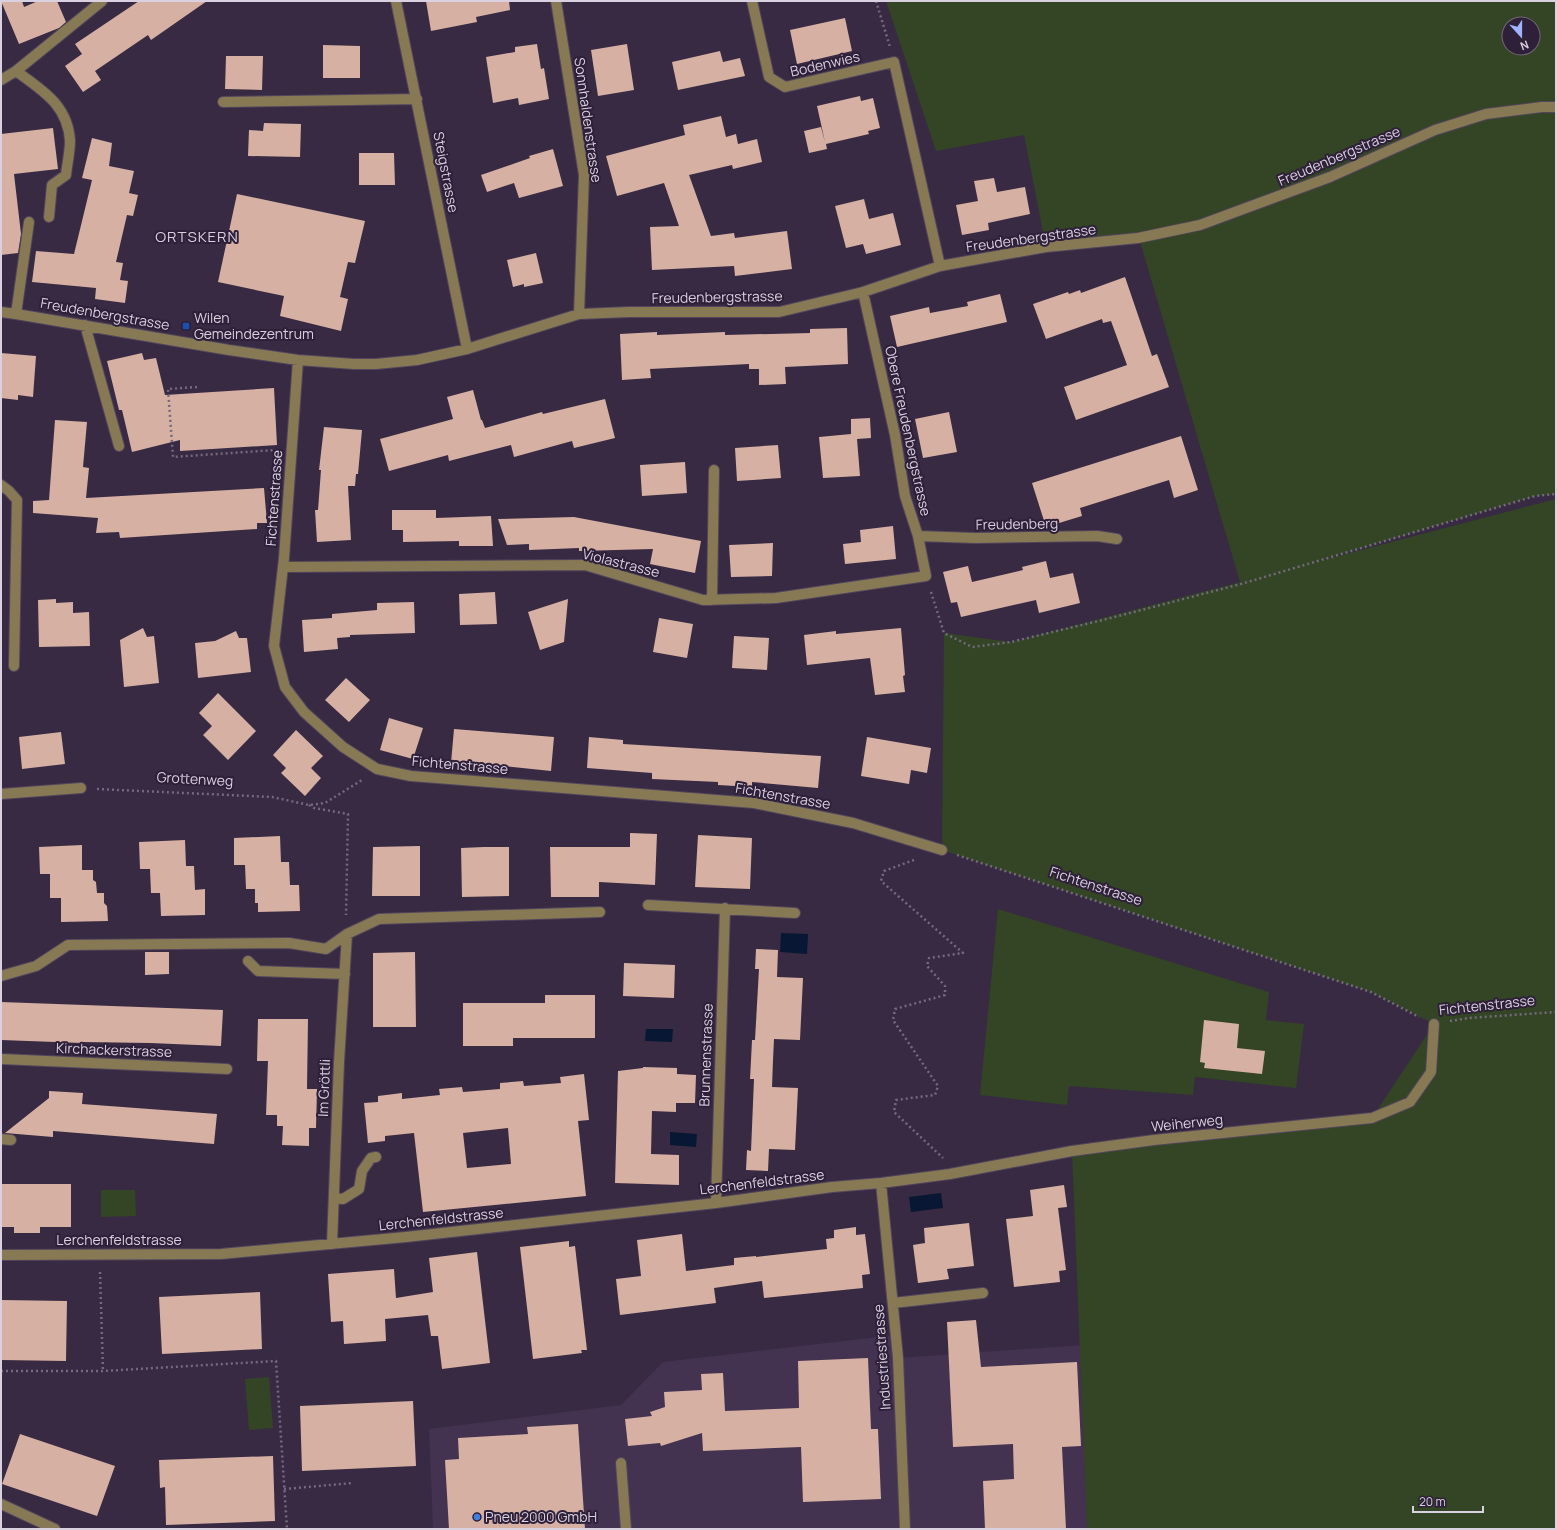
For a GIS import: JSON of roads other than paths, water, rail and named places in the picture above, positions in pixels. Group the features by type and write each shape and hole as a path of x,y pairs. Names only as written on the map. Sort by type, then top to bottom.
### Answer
{"street":[{"path":"1,80 16,71 102,1"},
{"name":"Steigstrasse","path":"396,1 467,349"},
{"name":"Sonnhaldenstrasse","path":"556,1 584,175 579,314"},
{"name":"Bodenwies","path":"752,1 769,77 785,87 894,62 940,266"},
{"path":"16,71 58,105 64,116 68,131 70,143 66,175 52,185 49,216"},
{"path":"222,102 416,99"},
{"name":"Freudenbergstrasse","path":"1,312 298,360 354,364 383,364 417,360 467,349 579,314 629,312 779,312 863,292 940,266 1046,247 1138,238 1200,225 1330,177 1435,130 1486,114 1556,106"},
{"path":"16,314 29,222"},
{"name":"Obere Freudenbergstrasse","path":"863,292 895,436 905,496 918,536 926,576"},
{"path":"85,325 118,446"},
{"name":"Fichtenstrasse","path":"298,360 283,567 274,646 285,687 304,712 337,742 377,769 412,776 754,803 853,823 942,850"},
{"path":"712,600 714,470"},
{"path":"1,486 16,500 14,666"},
{"name":"Freudenberg","path":"918,536 975,538 1098,536 1117,539"},
{"name":"Violastrasse","path":"283,567 585,565 703,600 776,598 926,576"},
{"path":"1,794 81,788"},
{"path":"648,905 795,913"},
{"name":"Brunnenstrasse","path":"716,1203 725,908"},
{"path":"1,976 36,966 68,945 289,943 326,949 347,934 379,919 600,912"},
{"name":"Im Gröttli","path":"332,1244 339,1062 347,934"},
{"path":"248,961 258,971 345,974"},
{"name":"Weiherweg","path":"881,1183 950,1174 1072,1151 1132,1143 1372,1118 1410,1102 1431,1072 1434,1024"},
{"name":"Kirchackerstrasse","path":"1,1059 226,1069"},
{"path":"334,1198 344,1199 358,1189 362,1171 372,1158 376,1157"},
{"name":"Lerchenfeldstrasse","path":"1,1255 221,1254 506,1226 716,1203 832,1187 881,1183"},
{"name":"Industriestrasse","path":"881,1183 898,1358 905,1529"},
{"path":"893,1303 983,1293"},
{"path":"621,1463 626,1529"},
{"path":"1,1504 55,1529"}],"water":[{"path":"781,933 808,934 807,954 780,952"},
{"path":"646,1029 673,1029 672,1042 645,1041"},
{"path":"670,1132 697,1134 696,1147 670,1145"},
{"path":"941,1193 943,1208 911,1212 909,1197"}],"place":[{"name":"Wilen Gemeindezentrum","path":"186,326"},
{"name":"Pneu 2000 GmbH","path":"477,1517"}],"district":[{"name":"ORTSKERN","path":"197,237"}]}
